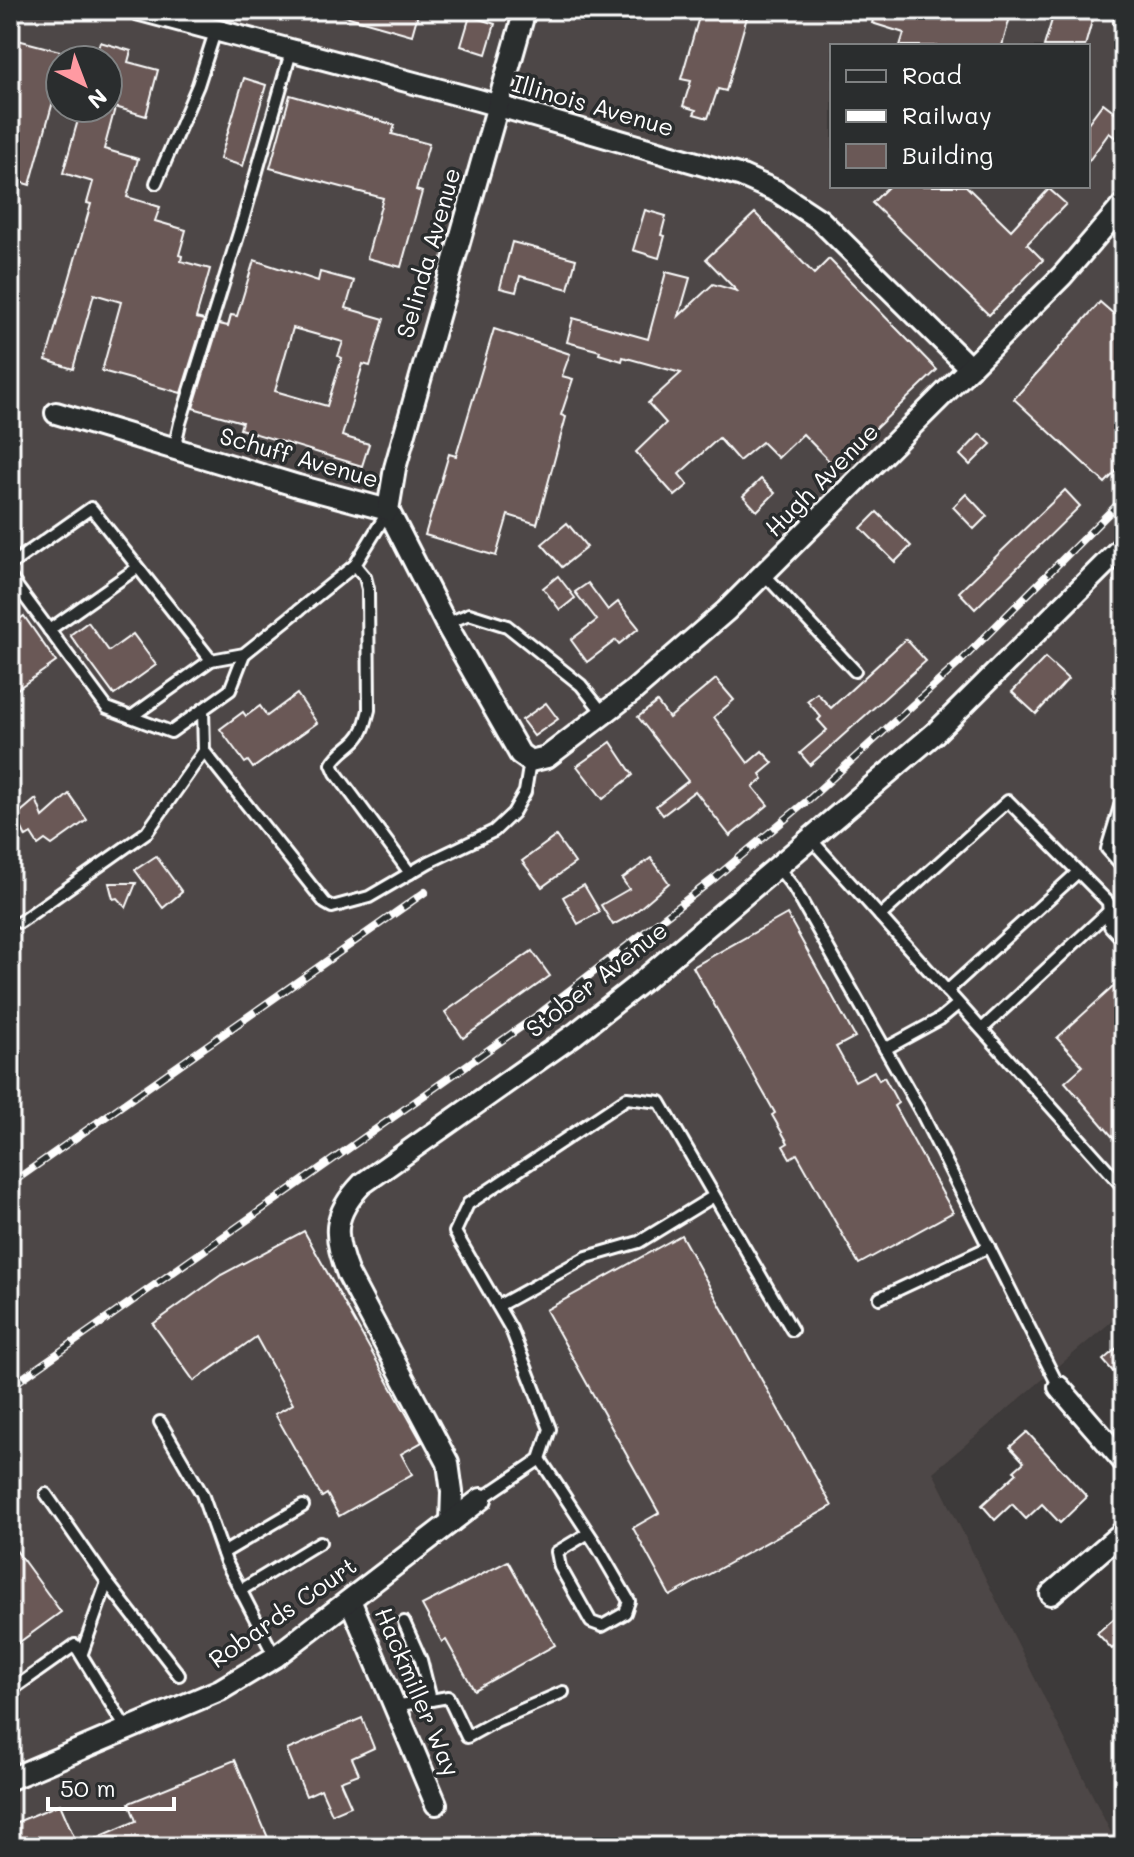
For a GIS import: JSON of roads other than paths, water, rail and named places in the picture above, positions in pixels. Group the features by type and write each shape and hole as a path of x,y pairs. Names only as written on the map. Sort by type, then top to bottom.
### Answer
{"street":[{"name":"Illinois Avenue","path":"140,10 713,166 776,191 820,220 970,368"},
{"name":"Selinda Avenue","path":"388,510 395,468 525,10"},
{"name":"Hugh Avenue","path":"530,761 547,757 687,647 1062,276 1124,204"},
{"name":"Schuff Avenue","path":"56,413 388,510 495,714 520,754 530,761"},
{"name":"Stober Avenue","path":"451,1522 452,1492 448,1463 348,1274 339,1251 336,1234 349,1197 362,1184 575,1034 645,979 935,733 1124,545"},
{"path":"1059,1387 1124,1462"},
{"name":"Robards Court","path":"10,1779 220,1690 275,1657 481,1499"},
{"path":"1051,1594 1124,1531"},
{"name":"Hackmiller Way","path":"350,1600 436,1804"}],"lane":[{"path":"1120,22 1123,10"},
{"path":"156,183 198,85 215,32"},
{"path":"174,449 291,52"},
{"path":"10,565 91,508 211,660"},
{"path":"131,717 211,660 244,654 355,565 388,510"},
{"path":"355,565 365,577 368,589 369,710 357,739 337,755 332,764 410,873"},
{"path":"49,630 137,568"},
{"path":"764,574 855,671"},
{"path":"10,577 107,708 171,732 230,690 244,654"},
{"path":"446,624 469,614 507,626 581,685 604,714"},
{"path":"20,922 147,832 204,751 203,709"},
{"path":"204,751 325,903 332,907 369,897 494,831 513,813 525,792 530,761"},
{"path":"1124,793 1107,849 1124,868"},
{"path":"880,916 1008,801 1108,902 1110,926 1124,941"},
{"path":"810,838 1124,1188"},
{"path":"777,866 794,888 921,1112 1059,1387"},
{"path":"947,991 1078,872"},
{"path":"982,1029 1108,912"},
{"path":"885,1049 940,1019 958,1004"},
{"path":"481,1499 540,1459 550,1429 511,1329 455,1232 468,1204 627,1098 660,1102 792,1330"},
{"path":"498,1306 587,1257 639,1242 714,1196"},
{"path":"880,1298 989,1247"},
{"path":"160,1422 202,1494 223,1553 275,1657"},
{"path":"540,1459 629,1601 625,1613 602,1626 591,1622 560,1567 557,1552 587,1534"},
{"path":"46,1494 107,1582 179,1675"},
{"path":"223,1553 303,1506"},
{"path":"241,1590 320,1542"},
{"path":"82,1653 107,1582"},
{"path":"404,1622 421,1660 431,1700"},
{"path":"10,1691 75,1645 127,1730"},
{"path":"394,1706 448,1697 467,1737 563,1692"}],"railway":[{"path":"10,1387 538,1015 716,877 807,801 960,662 1124,498"},
{"path":"10,1184 425,892"}]}
